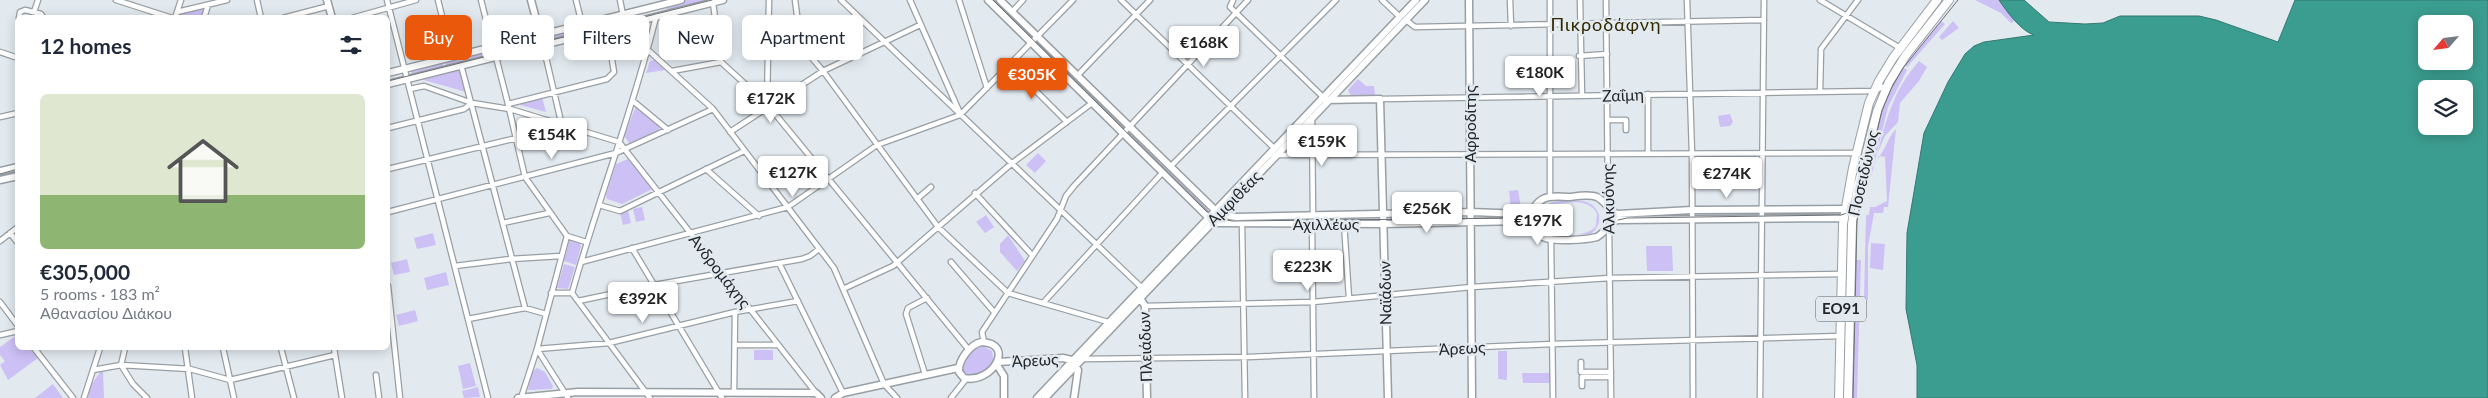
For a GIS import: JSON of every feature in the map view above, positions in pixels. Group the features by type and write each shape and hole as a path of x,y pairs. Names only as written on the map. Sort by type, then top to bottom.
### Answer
{"highway":[{"name":"Ποσειδώνος","path":"1839,398 1844,209 1856,153 1874,91 1900,48 1937,0"},
{"name":"Ποσειδώνος","path":"1848,398 1854,207 1877,112 1887,85 1906,54 1948,0"}],"main road":[{"path":"532,0 535,15"},
{"path":"623,15 660,3 681,0"},
{"path":"649,19 724,0"},
{"path":"988,0 1210,219"},
{"path":"1000,0 1217,212"},
{"name":"Αμφιθέας","path":"1403,18 1416,0"},
{"name":"Αμφιθέας","path":"1045,398 1108,322 1141,287 1217,212 1403,18 1425,0"},
{"name":"Αφροδίτης","path":"1469,0 1472,398"},
{"path":"656,17 660,3"},
{"path":"390,73 440,60"},
{"path":"390,84 483,60"},
{"name":"Αμφιθέας","path":"1275,152 1312,117 1325,99"},
{"name":"Ζαΐμη","path":"1325,99 1380,99"},
{"name":"Ναϊάδων","path":"1380,99 1388,398"},
{"path":"0,171 15,168"},
{"path":"0,180 15,177"},
{"path":"1844,209 1692,210 1617,217 1603,234 1593,238 1551,239 1541,235 1534,227 1533,210 1540,202 1550,197 1595,197 1617,217 1692,220 1762,218 1838,218 1844,220"},
{"name":"Αλκυόνης","path":"1608,208 1609,225"},
{"name":"Αχιλλέως","path":"1217,212 1236,217 1471,212 1524,214 1533,210"},
{"name":"Αμφιθέας","path":"1037,398 1074,363 1083,358 1140,298 1210,219"},
{"name":"Αχιλλέως","path":"1210,219 1224,224 1384,224 1522,221 1534,227"},
{"name":"Πλειάδων","path":"1140,298 1145,306 1147,398"},
{"path":"997,364 989,372 966,379 960,375 958,368 975,344 984,342 996,349 997,364 1004,376 1004,398"},
{"name":"Άρεως","path":"997,364 1063,358 1074,363"},
{"path":"1074,363 1074,398"},
{"path":"835,398 844,394 925,374 958,368"},
{"path":"520,398 566,395 721,395 734,392 756,395 818,395"}],"street":[{"path":"34,12 38,0"},
{"path":"116,0 164,15"},
{"path":"175,15 181,0"},
{"path":"177,12 227,0"},
{"path":"257,0 260,15"},
{"path":"387,0 488,398"},
{"path":"362,15 416,0"},
{"path":"438,0 442,15"},
{"path":"481,0 485,15"},
{"path":"576,0 580,15"},
{"path":"620,0 623,15"},
{"path":"768,15 769,0"},
{"path":"795,0 797,15"},
{"path":"842,0 1141,287"},
{"path":"910,0 960,115"},
{"path":"959,0 987,88"},
{"path":"1012,12 1023,0"},
{"path":"581,262 690,232 760,216 788,207 878,145 960,115 1073,0"},
{"path":"1121,0 1275,152 1312,155 1856,153"},
{"path":"1077,76 1150,0"},
{"path":"1233,0 1230,7 1325,99"},
{"path":"984,342 982,332 1060,211 1066,196 1122,132 1129,127 1248,0"},
{"path":"1170,167 1336,0"},
{"path":"1382,0 1415,27 1764,20"},
{"path":"1510,0 1511,26"},
{"path":"1550,0 1550,197"},
{"path":"1580,0 1579,56 1582,96"},
{"name":"Αλκυόνης","path":"1606,0 1608,208"},
{"path":"1688,0 1692,154 1693,398"},
{"path":"1760,398 1764,0"},
{"path":"1820,0 1900,48"},
{"path":"1820,92 1821,49 1858,0"},
{"path":"713,2 721,62 768,106 969,350"},
{"path":"301,15 328,3"},
{"path":"205,15 208,4"},
{"path":"20,15 22,10 39,15"},
{"path":"649,46 656,17"},
{"path":"730,132 823,71 920,25"},
{"path":"649,51 713,109 834,268 884,384 897,398"},
{"path":"0,52 15,57"},
{"path":"1579,56 1607,54"},
{"path":"497,60 525,176 567,236 586,242"},
{"path":"547,60 562,126"},
{"path":"509,107 554,92 607,79 614,72 612,60"},
{"path":"572,293 586,242 645,60"},
{"path":"767,60 768,106"},
{"path":"814,60 938,227 1008,293 1108,322"},
{"path":"672,71 721,62"},
{"path":"1010,64 1068,122"},
{"path":"462,65 525,308"},
{"name":"Ζαΐμη","path":"1380,99 1874,91 1887,85"},
{"path":"410,89 424,86 472,103 509,107 562,126 619,142"},
{"path":"1648,94 1648,154"},
{"path":"633,100 668,130"},
{"path":"390,127 464,109 472,103"},
{"path":"843,290 897,263 975,193 1092,103"},
{"path":"390,211 616,153 713,109"},
{"path":"0,117 15,113"},
{"path":"1312,117 1313,216"},
{"path":"1608,120 1626,120 1626,130"},
{"path":"390,168 517,138"},
{"name":"Ανδρομάχης","path":"619,142 818,395"},
{"path":"599,205 620,211 744,151"},
{"path":"706,169 760,216"},
{"path":"1043,303 1163,172"},
{"path":"917,199 931,187"},
{"path":"975,193 1032,254"},
{"path":"503,223 550,213"},
{"path":"1312,223 1314,398"},
{"path":"1344,223 1349,298"},
{"path":"1242,224 1245,398"},
{"name":"Αλκυόνης","path":"1609,225 1611,398"},
{"path":"0,241 15,229"},
{"path":"10,233 15,239"},
{"path":"520,398 537,349 567,236"},
{"path":"1551,239 1553,398"},
{"path":"632,248 721,395"},
{"path":"578,301 721,272 779,263 810,256 819,250"},
{"path":"455,266 511,259 561,256"},
{"path":"951,262 994,312"},
{"path":"779,263 844,394"},
{"path":"1145,306 1313,302 1472,286 1610,278 1842,274"},
{"path":"551,293 572,293"},
{"path":"572,293 648,395"},
{"path":"925,374 906,312 927,298"},
{"path":"537,349 609,343 735,312 798,301"},
{"path":"0,302 15,322"},
{"path":"390,305 400,398"},
{"path":"468,319 525,308 546,314"},
{"path":"734,392 735,312"},
{"path":"0,335 15,332"},
{"name":"Άρεως","path":"1083,358 1314,355 1552,344 1841,336"},
{"path":"734,345 778,345"},
{"path":"537,349 566,395"},
{"path":"36,350 73,398"},
{"path":"84,398 99,350"},
{"path":"125,350 121,366 133,384 147,398"},
{"path":"185,350 190,369 192,398"},
{"path":"222,350 234,398"},
{"path":"282,350 294,398"},
{"path":"334,350 342,398"},
{"path":"93,370 121,366 190,369 230,380 335,355"},
{"path":"1581,362 1581,372 1611,374"},
{"path":"1582,386 1582,377 1611,374"},
{"path":"376,375 379,398"},
{"path":"951,398 966,379"}],"shaded area":[{"path":"687,0 718,0 670,12 664,6"},
{"path":"991,0 998,0 1032,33 1029,37"},
{"path":"1975,0 1999,0 2016,20 2011,23 2001,13"},
{"path":"1999,0 2024,0 2049,22 2085,24 2103,23 2120,16 2199,16 2216,20 2278,42 2295,0 2488,0 2488,398 1917,398 1917,365 1906,309 1907,233 1924,133 1948,82 1965,54 1974,46 1984,42 2034,35 2019,25"},
{"path":"208,5 205,15 176,15 177,12"},
{"path":"1941,21 1945,24 1907,67 1905,65"},
{"path":"1953,21 1959,28 1942,40 1939,37"},
{"path":"564,31 564,39 554,42 554,33"},
{"path":"1040,41 1124,125 1085,88 1121,128 1037,45"},
{"path":"482,52 482,59 447,68 445,61 472,60 472,54"},
{"path":"654,60 665,70 646,73 650,61"},
{"path":"442,61 444,69 413,77 410,69"},
{"path":"1919,61 1927,67 1919,81 1900,103 1898,122 1885,136 1878,152 1892,104 1903,82"},
{"path":"1903,67 1907,70 1888,107 1871,177 1865,175 1879,119 1889,92"},
{"path":"460,68 466,92 420,79"},
{"path":"1358,79 1366,86 1374,86 1375,95 1351,96 1348,90"},
{"path":"542,97 546,112 520,105 521,103"},
{"path":"1872,105 1874,106 1849,208"},
{"path":"636,106 660,125 659,130 630,144 624,136"},
{"path":"1730,114 1733,122 1730,126 1720,127 1718,116"},
{"path":"1896,129 1888,207 1884,207 1883,213 1874,213 1868,246 1868,300 1864,299 1866,215 1869,215 1870,207 1875,207 1887,201 1885,157 1881,156 1877,159"},
{"path":"1132,131 1207,206 1208,209 1205,212 1128,135 1167,171 1130,133"},
{"path":"1038,153 1046,161 1035,173 1026,165"},
{"path":"628,159 652,189 622,204 607,199 606,195 616,164"},
{"path":"1518,190 1521,207 1511,208 1509,191"},
{"path":"1566,200 1581,201 1592,205 1598,213 1598,226 1591,234 1575,235 1587,232 1596,226 1597,214 1594,209 1584,203 1571,202 1547,206 1540,213 1538,222 1537,216 1540,210 1551,203"},
{"path":"642,207 645,220 636,222 633,209"},
{"path":"628,210 631,223 623,225 620,213"},
{"path":"1765,211 1806,212 1806,216 1765,216"},
{"path":"1465,214 1465,216 1411,217 1410,220 1465,219 1390,222 1390,216"},
{"path":"986,215 994,227 985,233 976,222"},
{"path":"433,233 436,245 417,249 414,238"},
{"path":"1008,235 1025,261 1017,271 1000,252 1000,244"},
{"path":"570,239 579,242 581,246 576,265 564,261"},
{"path":"1871,243 1885,244 1883,270 1870,268"},
{"path":"1646,246 1672,246 1673,271 1647,271"},
{"path":"407,259 410,272 394,275 391,263"},
{"path":"1846,260 1844,398 1843,398"},
{"path":"1854,260 1861,260 1857,398 1853,398"},
{"path":"564,264 575,267 568,289 557,288"},
{"path":"446,272 449,285 427,290 424,278"},
{"path":"415,310 418,321 399,326 396,315"},
{"path":"15,336 15,350 32,350 38,358 8,380 0,365 5,361 0,355 0,347"},
{"path":"983,346 992,351 994,363 974,375 966,375 962,371 962,367 966,359 972,352"},
{"path":"754,350 773,350 773,360 754,360"},
{"path":"1498,351 1507,351 1507,380 1498,379"},
{"path":"470,363 476,386 463,389 458,366"},
{"path":"537,368 545,372 553,386 552,389 528,390 532,372"},
{"path":"101,371 103,372 104,398 88,398 91,385"},
{"path":"1522,373 1550,373 1550,383 1523,383"},
{"path":"53,384 63,398 35,398"},
{"path":"478,387 480,397 464,398 462,391"}],"tram line":[{"path":"390,80 712,0"},
{"path":"993,0 1206,211 1216,218 1232,221 1523,218 1534,227"},
{"path":"1853,398 1857,220 1882,110 1903,68 1958,0"},
{"path":"0,174 15,170"},
{"path":"1618,220 1627,218 1841,215 1853,211 1861,203"}],"district":[{"name":"Πικροδάφνη","path":"1606,25"}]}
